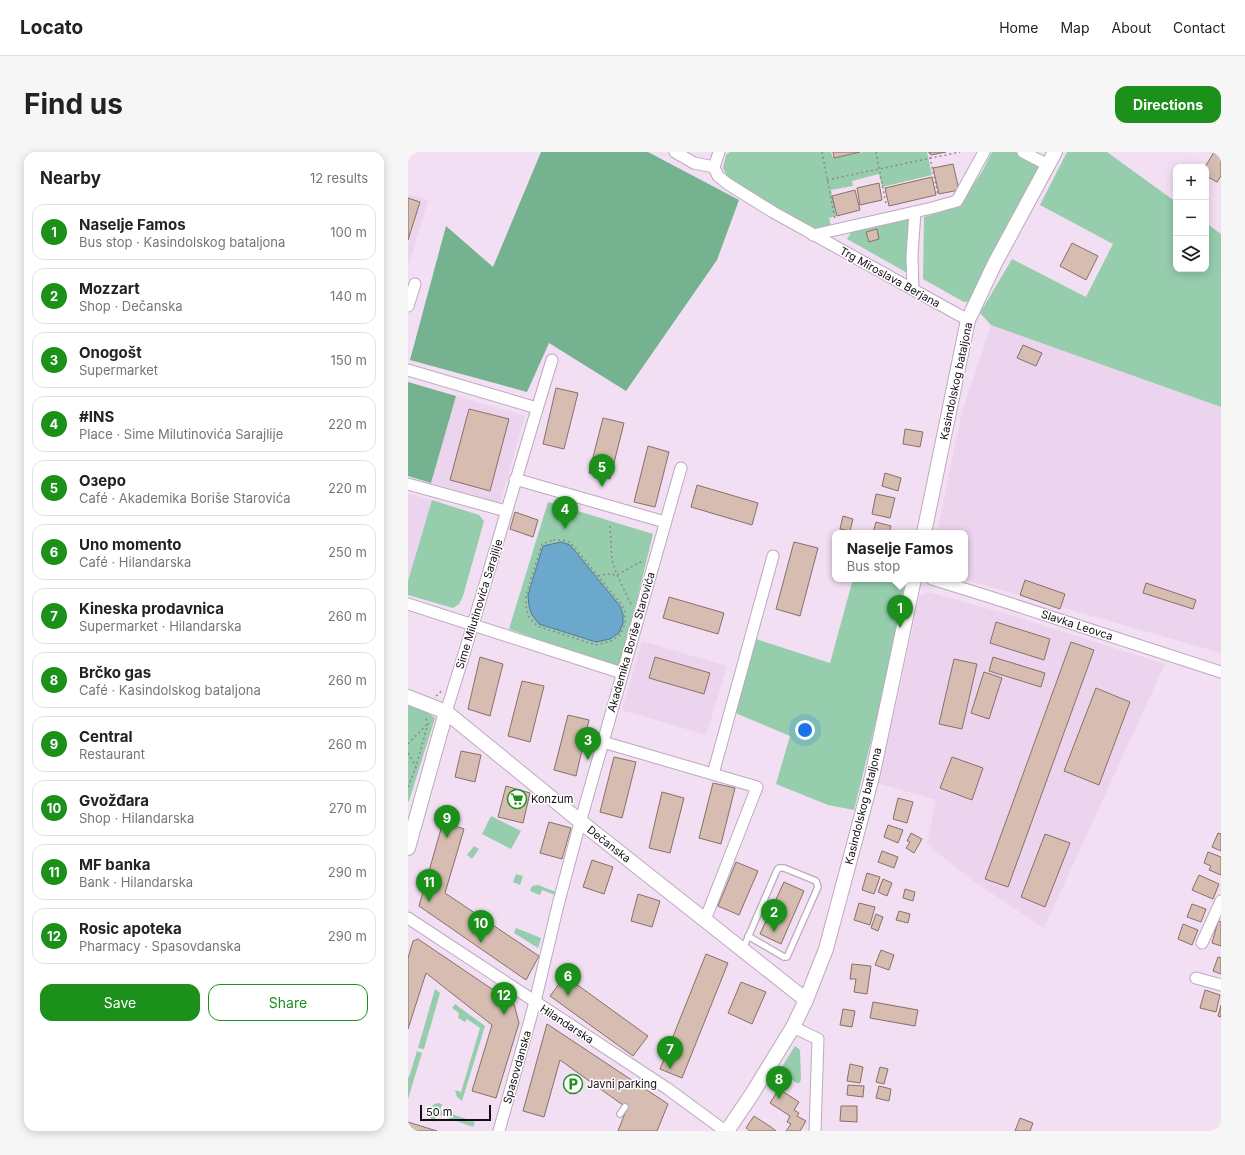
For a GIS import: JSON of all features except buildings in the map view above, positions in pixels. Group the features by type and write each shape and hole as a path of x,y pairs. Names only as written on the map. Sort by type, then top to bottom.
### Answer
{"street":[{"path":"675,152 694,163 714,167 719,152"},
{"name":"Trg Miroslava Berjana","path":"813,235 957,201 984,152"},
{"path":"1023,152 1048,165"},
{"name":"Kasindolskog bataljona","path":"925,530 968,320 995,263 1055,152"},
{"name":"Trg Miroslava Berjana","path":"714,167 718,176 728,184 773,212 968,320"},
{"path":"913,290 912,256 915,212"},
{"path":"408,306 415,284"},
{"name":"Sime Milutinovića Sarajlije","path":"408,848 446,712 552,360"},
{"path":"408,370 537,408"},
{"name":"Akademika Boriše Starovića","path":"535,1002 558,905 622,673 681,468"},
{"path":"516,479 665,522"},
{"path":"408,484 506,511"},
{"path":"713,774 773,556"},
{"name":"Kasindolskog bataljona","path":"726,1131 752,1094 793,1027 806,1000 826,950 872,777 913,582"},
{"name":"Slavka Leovca","path":"942,582 990,596 1221,672"},
{"path":"408,604 622,673"},
{"name":"Dečanska","path":"408,697 446,712 581,822 806,1000"},
{"path":"603,742 757,787 705,920"},
{"path":"1202,943 1220,905"},
{"name":"Hilandarska","path":"408,918 535,1002 643,1080 668,1090 726,1131"},
{"path":"1196,978 1221,985"},
{"name":"Spasovdanska","path":"499,1131 535,1002"},
{"path":"793,1027 818,1039 815,1131"}],"lane":[{"path":"742,950 748,936 779,868 784,868 816,881 818,887 787,958 748,936"},
{"path":"620,1114 625,1107"}],"path":[{"name":"Trg Miroslava Berjana","path":"822,152 838,229"},
{"path":"876,152 886,204"},
{"path":"929,152 938,198"},
{"path":"827,180 960,152"},
{"path":"610,526 612,560 617,575 632,606"},
{"path":"552,540 562,540 571,543 598,576 622,605 625,612 626,624 620,635 611,641 596,644 537,626 529,617 526,606 526,595 542,544 552,540"},
{"path":"598,576 606,574 617,575 644,560"},
{"path":"408,787 416,767 428,723 423,714"},
{"path":"408,744 428,722 433,720"},
{"path":"408,753 416,767"}],"shaded area":[{"path":"408,194 428,200 408,268"},
{"path":"991,325 1221,407 1221,653 968,580 968,530 938,530 962,412"},
{"path":"456,396 525,416 500,503 431,483"},
{"path":"408,493 432,500 408,581"},
{"path":"928,592 997,611 1165,664 1044,928 973,881 927,844 936,800 877,783 900,688 919,599 923,594"},
{"path":"642,641 727,666 706,735 622,710"}],"green space":[{"path":"541,152 648,152 739,200 717,260 626,391 549,343 527,392 410,360 446,226 493,267"},
{"path":"730,152 831,152 833,158 863,152 927,152 932,175 882,187 879,174 852,181 853,186 831,190 836,216 829,218 831,226 814,230 728,178 723,168 726,155"},
{"path":"992,152 1015,152 1041,166 973,301 964,302 923,279 924,217 958,207 982,172"},
{"path":"1067,152 1107,152 1173,200 1173,272 1209,272 1209,225 1221,234 1221,407 991,325 980,313 1012,259 1086,297 1113,244 1040,205"},
{"path":"912,218 911,275 847,239 852,231"},
{"path":"408,382 456,396 431,483 408,476"},
{"path":"432,500 479,515 484,521 463,596 459,604 453,608 408,595 408,581"},
{"path":"548,502 653,534 620,669 509,629"},
{"path":"852,582 904,582 891,660 854,810 828,805 776,784 790,736 728,710 756,639 830,663"},
{"path":"408,702 417,705 435,718 409,801 408,801"},
{"path":"491,816 521,831 511,849 482,834"},
{"path":"474,846 479,849 472,859 467,855"},
{"path":"516,874 523,876 520,885 513,882"},
{"path":"538,885 556,892 555,895 542,890 540,895 530,891 532,886"},
{"path":"516,928 541,938 538,948 514,933"},
{"path":"435,989 440,993 424,1049 418,1048"},
{"path":"455,1004 485,1026 462,1101 457,1097 455,1090 461,1092 480,1028 467,1019 465,1022 458,1018 459,1013 452,1008"},
{"path":"795,1046 800,1050 801,1080 799,1083 796,1083 780,1070"},
{"path":"417,1051 422,1053 408,1099 408,1077"},
{"path":"438,1103 442,1104 440,1110 475,1122 473,1127 437,1114 434,1122 431,1119 429,1111 432,1106"}],"water":[{"path":"561,542 570,545 620,606 623,614 623,623 619,633 610,639 596,642 539,624 532,615 528,595 543,546"}],"place":[{"name":"Озеро","path":"602,487"},
{"name":"#INS","path":"565,529"},
{"name":"Naselje Famos","path":"900,628"},
{"name":"Onogošt","path":"588,760"},
{"name":"Konzum","path":"517,799"},
{"name":"Central","path":"447,838"},
{"name":"MF banka","path":"429,902"},
{"name":"Mozzart","path":"774,932"},
{"name":"Gvožđara","path":"481,943"},
{"name":"Uno momento","path":"568,996"},
{"name":"Rosic apoteka","path":"504,1015"},
{"name":"Kineska prodavnica","path":"670,1069"},
{"name":"Javni parking","path":"573,1084"},
{"name":"Brčko gas","path":"779,1099"}]}
